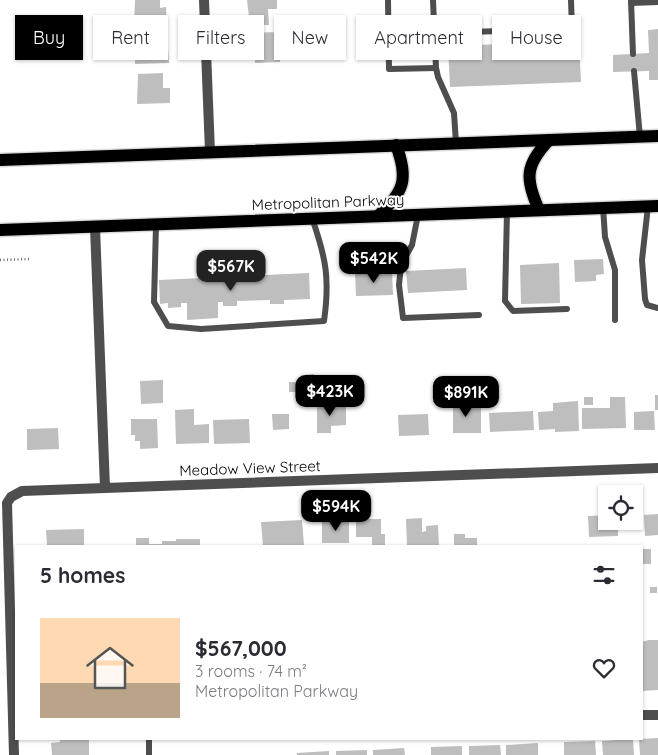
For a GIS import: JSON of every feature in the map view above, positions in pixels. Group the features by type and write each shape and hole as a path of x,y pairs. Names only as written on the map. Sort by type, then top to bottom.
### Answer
{"main road":[{"path":"0,160 658,136"},
{"path":"538,210 529,185 529,174 538,152 549,140"},
{"path":"378,216 392,203 403,182 404,170 396,145"},
{"name":"Metropolitan Parkway","path":"0,230 653,206"}],"street":[{"path":"204,0 210,152"},
{"path":"95,227 105,488"},
{"name":"Meadow View Street","path":"14,755 7,503 10,496 22,491 658,468"},
{"path":"643,715 658,715"}],"lane":[{"path":"388,0 389,69 436,68"},
{"path":"433,0 434,15"},
{"path":"482,32 572,29 571,0"},
{"path":"633,54 631,2 658,2"},
{"path":"436,60 438,77 454,113 456,143"},
{"path":"634,71 640,136"},
{"path":"653,206 642,260 645,299 647,305 658,308"},
{"path":"603,207 605,237 615,270 615,320"},
{"path":"507,211 505,301 507,307 513,311 567,309"},
{"path":"418,215 412,245 401,265 399,285 402,318 479,316"},
{"path":"156,225 154,302 168,326 201,329 324,321 328,292 324,255 312,218"},
{"path":"149,740 149,755"}],"path":[{"path":"0,260 30,259"}],"building":[{"path":"135,0 160,0 160,8 166,7 166,15 134,15"},
{"path":"247,0 277,0 277,9 268,9 269,25 264,25 264,15 249,15"},
{"path":"658,29 658,80 649,80 649,71 613,72 613,55 649,53 648,30"},
{"path":"264,32 274,32 274,60 280,60 280,62 255,63 255,60 264,60"},
{"path":"492,44 492,60 580,60 581,82 450,87 449,60 482,60 482,45"},
{"path":"168,47 169,63 135,64 135,60 168,60"},
{"path":"163,73 163,88 170,88 170,103 137,104 138,74"},
{"path":"603,259 604,274 596,275 596,281 575,282 574,260"},
{"path":"559,263 560,303 521,304 520,265"},
{"path":"466,268 467,290 408,293 406,271"},
{"path":"392,271 393,295 356,296 355,273"},
{"path":"309,273 310,299 284,300 284,304 270,304 270,300 237,301 237,306 223,306 223,302 218,302 218,318 187,320 187,303 181,303 181,307 168,308 168,303 160,304 159,280"},
{"path":"314,374 314,383 305,383 305,375"},
{"path":"163,380 163,403 141,404 140,381"},
{"path":"289,382 297,382 297,392 289,392"},
{"path":"655,395 658,395 658,410 655,410"},
{"path":"584,397 593,397 593,405 584,405"},
{"path":"610,397 625,397 626,428 582,429 582,408 610,408"},
{"path":"578,401 579,431 555,432 555,429 539,430 538,412 553,411 553,403"},
{"path":"453,402 472,402 472,407 481,407 481,433 453,433"},
{"path":"317,404 346,404 346,425 331,426 331,433 317,433"},
{"path":"194,409 194,425 209,424 209,443 176,444 175,410"},
{"path":"533,411 534,430 490,432 489,413"},
{"path":"654,411 655,430 634,430 634,412"},
{"path":"272,414 289,414 289,429 273,430"},
{"path":"428,414 429,435 399,436 398,415"},
{"path":"131,419 157,419 158,448 140,449 140,441 135,441 135,435 131,435"},
{"path":"249,419 250,443 214,444 213,420"},
{"path":"58,428 59,449 27,450 27,429"},
{"path":"658,514 658,535 645,536 644,515"},
{"path":"598,515 598,530 618,530 618,536 589,537 588,516"},
{"path":"422,518 422,532 426,531 426,526 438,525 439,545 407,545 406,519"},
{"path":"356,519 381,519 381,534 385,534 385,545 372,545 372,537 356,537"},
{"path":"302,520 304,545 263,545 261,522"},
{"path":"322,521 349,521 349,543 322,543"},
{"path":"84,529 84,545 47,545 46,530"},
{"path":"454,534 465,534 465,538 477,538 477,545 454,545"},
{"path":"136,538 149,538 149,544 162,544 162,541 176,541 176,539 200,539 200,545 136,545"},
{"path":"643,549 651,549 651,564 643,564"},
{"path":"650,587 657,587 657,593 650,593"},
{"path":"658,640 658,690 643,691 643,642"},
{"path":"658,738 658,755 640,755 639,740"},
{"path":"60,740 89,740 89,755 52,755 51,743 60,742"},
{"path":"633,740 634,755 603,755 602,741"},
{"path":"595,741 596,755 564,755 564,742"},
{"path":"538,743 538,755 506,755 506,745"},
{"path":"500,745 501,755 469,755 469,746"},
{"path":"462,746 462,755 431,755 431,747"},
{"path":"404,748 405,755 373,755 373,750"},
{"path":"367,750 367,755 336,755 336,751"},
{"path":"329,751 329,755 297,755 297,753"}]}
